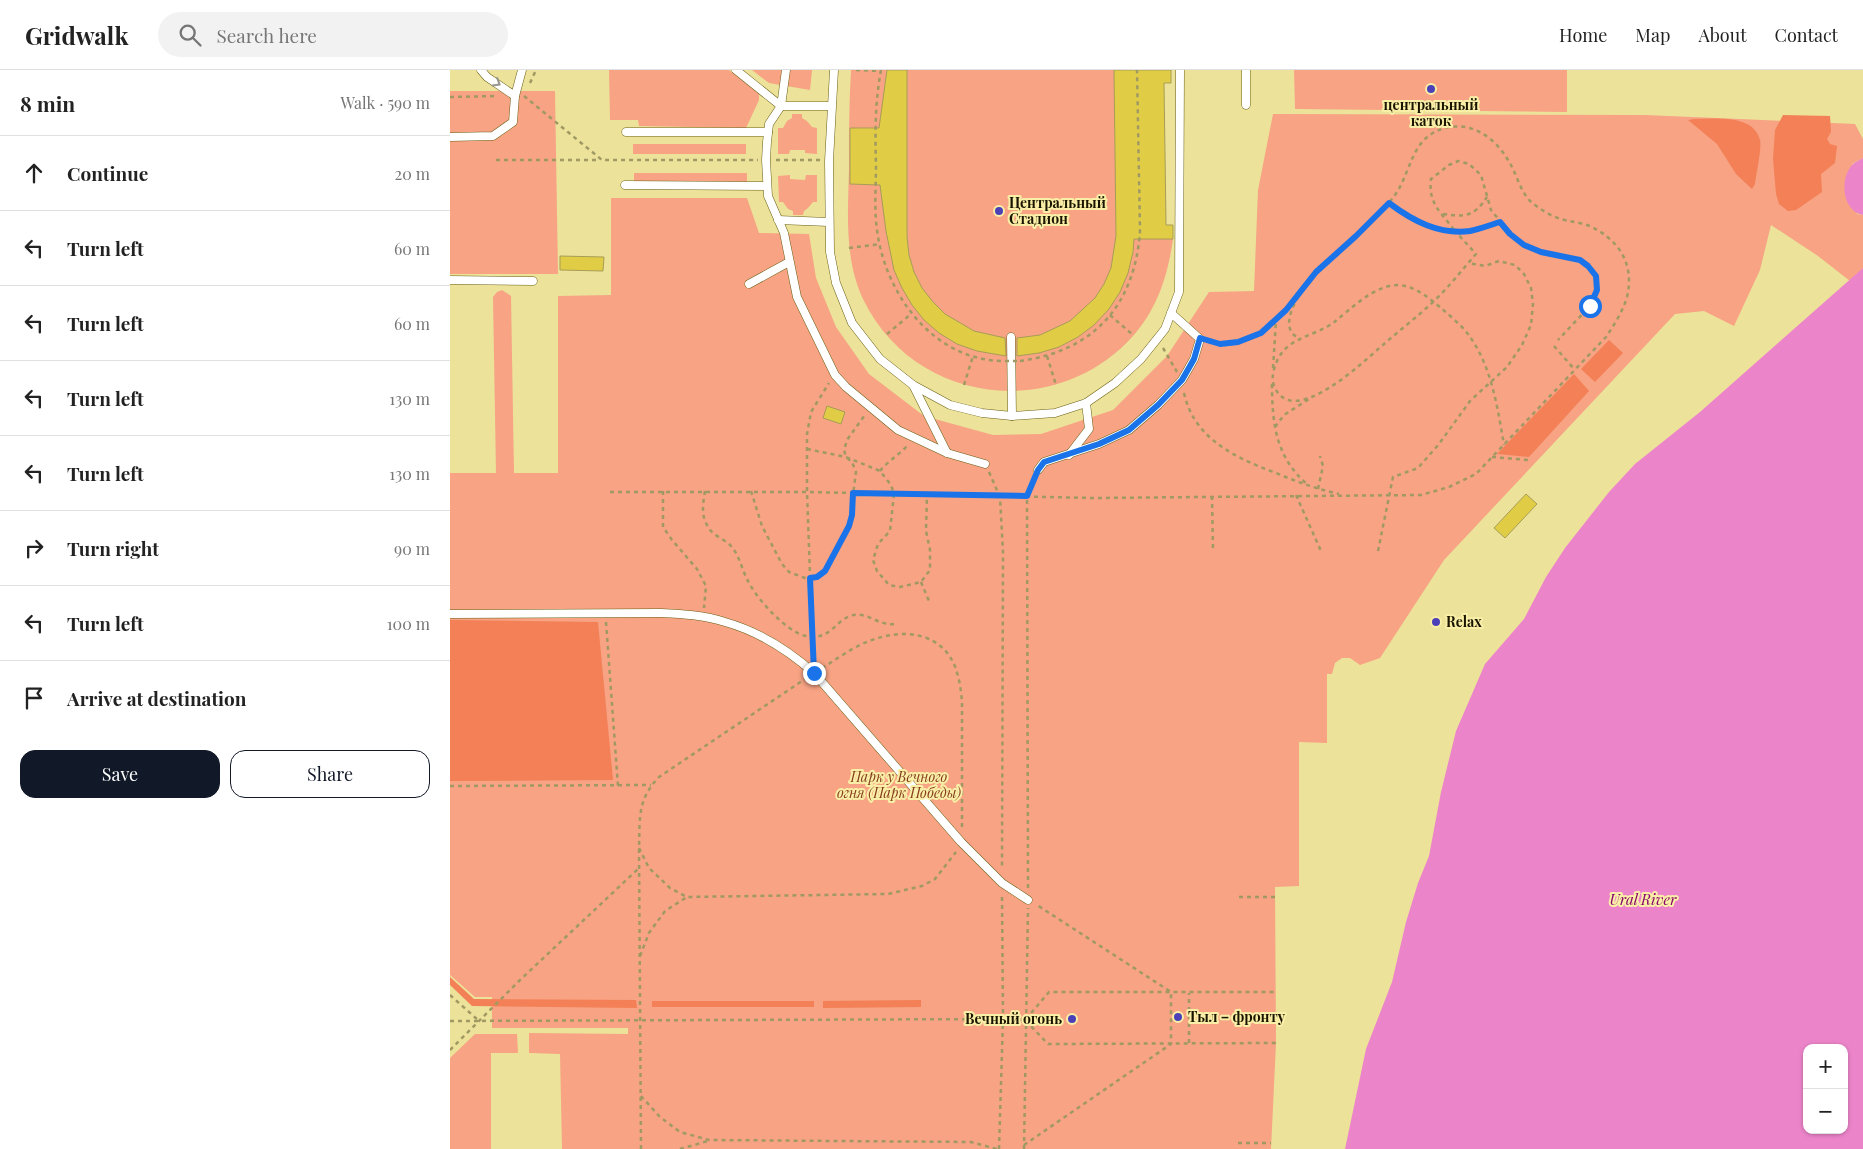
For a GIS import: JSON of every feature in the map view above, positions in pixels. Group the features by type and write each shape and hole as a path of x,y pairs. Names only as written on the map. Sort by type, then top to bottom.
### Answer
{"lane":[{"path":"481,70 486,77 515,96"},
{"path":"450,136 493,136 513,122 515,96 522,70"},
{"path":"736,70 781,106 831,106"},
{"path":"786,70 781,106 769,124 766,160 768,196 784,233 797,297 835,375 846,387 898,430 947,453 985,464"},
{"path":"834,70 829,160 830,252 836,283 852,323 880,359 912,385 950,405 1012,416 1055,412 1086,402 1115,383 1141,359 1165,329 1179,292 1180,70"},
{"path":"1246,70 1246,105"},
{"path":"626,132 768,132"},
{"path":"625,185 767,186"},
{"path":"778,220 829,222"},
{"path":"749,284 789,262"},
{"path":"450,280 533,281"},
{"path":"1038,470 1044,462 1099,444 1129,430 1158,405 1182,380 1194,359 1200,338 1171,313"},
{"path":"1011,337 1012,416"},
{"path":"912,385 947,453"},
{"path":"1069,455 1090,429 1086,402"},
{"path":"450,614 660,613 724,621 757,634 814,673 961,842 1002,883 1028,900"}],"path":[{"path":"856,70 881,71 875,119 877,230 896,290 911,314 935,337 973,356 1005,361 1018,361 1047,356 1080,342 1110,315 1124,294 1133,274 1138,253 1140,222 1137,70"},
{"path":"450,97 524,96 602,160"},
{"path":"610,492 751,491 1093,498 1421,495 1449,487 1476,474 1606,337 1618,317 1626,298 1629,280 1626,260 1616,244 1604,233 1585,224 1561,219 1545,212 1530,200 1520,186 1509,160 1496,143 1479,131 1463,126 1445,128 1428,137 1416,150 1398,190 1389,203 1316,272 1276,321 1261,333 1238,342 1220,344 1200,338"},
{"path":"496,160 829,160"},
{"path":"1274,428 1284,415 1340,382 1434,302 1476,254 1441,214 1430,193 1431,179 1449,165 1458,161 1469,164 1481,175 1491,210 1510,234 1524,245 1541,252 1580,260 1596,276 1597,290 1590,306 1558,340"},
{"path":"1441,214 1470,214 1480,208 1488,196"},
{"path":"1389,203 1406,216 1430,228 1471,231 1500,222"},
{"path":"849,248 880,244"},
{"path":"1378,551 1393,477 1418,468 1439,444 1470,401 1507,367 1522,345 1531,326 1533,304 1531,288 1524,274 1514,265 1499,261 1485,266 1468,263"},
{"path":"1314,396 1290,401 1282,398 1277,392 1272,382 1275,366 1283,351 1299,338 1320,331 1365,298 1383,288 1398,285 1417,289 1463,329 1482,356 1495,395 1504,445"},
{"path":"1299,295 1289,321 1290,330 1293,335 1299,338"},
{"path":"887,334 911,314"},
{"path":"1110,315 1133,336"},
{"path":"1276,321 1272,382 1274,428 1285,458 1296,475 1311,487"},
{"path":"1157,339 1182,380 1187,406 1203,430 1224,450 1245,461 1311,487 1345,495"},
{"path":"1554,346 1575,370"},
{"path":"964,384 973,356"},
{"path":"1047,356 1056,385"},
{"path":"814,673 807,492 807,434 811,412 835,375"},
{"path":"751,491 762,526 782,564 790,572 810,578 817,577 825,571 849,526 852,515 856,472 852,462 846,457 844,450 847,440 871,407"},
{"path":"880,471 888,460 903,451 914,438"},
{"path":"807,450 846,457 880,471 891,485 894,494 890,531 878,544 873,560 877,571 890,585 900,587 921,582 930,570 930,550 926,531 926,495"},
{"path":"1318,489 1323,466 1320,456"},
{"path":"1492,457 1528,460"},
{"path":"640,1094 660,1117 680,1132 709,1140 971,1142 998,1149 1002,1019 1003,552 1000,496 985,464"},
{"path":"1024,1147 1028,900 1027,496 1038,470"},
{"path":"663,491 664,527 672,540 697,569 706,586 702,618"},
{"path":"705,491 703,506 707,526 729,544 754,591 780,620 797,633 812,636 830,632 850,616 862,615 883,624 894,624"},
{"path":"1212,496 1213,551"},
{"path":"1296,496 1321,551"},
{"path":"921,582 929,600"},
{"path":"605,613 618,786"},
{"path":"639,848 649,868 670,888 687,897 888,894 922,886 935,879 958,850 961,842 963,819 962,702 960,683 954,663 944,650 931,640 915,634 897,633 868,641 814,673 659,777 651,786 644,797 641,811 639,848 641,1149"},
{"path":"450,786 651,786"},
{"path":"450,1050 581,922 639,869"},
{"path":"639,959 649,933 665,911 687,897"},
{"path":"1239,897 1275,897"},
{"path":"1028,900 1172,992"},
{"path":"1025,1020 1049,992 1276,992"},
{"path":"1172,992 1172,1044"},
{"path":"1189,993 1189,1043"},
{"path":"450,995 479,1021"},
{"path":"450,1020 1002,1019 1025,1020 1048,1044 1276,1042"},
{"path":"1024,1147 1172,1044"},
{"path":"680,1149 709,1140"},
{"path":"1238,1143 1271,1143"}],"green space":[{"path":"609,70 729,70 759,93 759,100 746,128 639,126 638,120 610,120"},
{"path":"752,70 812,70 810,90 769,83"},
{"name":"Центральный Стадион","path":"851,70 1148,70 1150,239 1173,239 1165,278 1149,314 1133,336 1101,363 1066,381 1027,390 988,390 951,380 916,362 886,335 863,299 857,283 850,251 848,219"},
{"name":"центральный каток","path":"1294,70 1567,70 1567,112 1295,109"},
{"path":"450,91 555,91 558,274 450,274"},
{"path":"792,114 802,114 802,118 812,127 817,128 817,154 805,153 805,150 790,150 789,154 778,154 778,128 783,128 787,121 792,118"},
{"name":"Парк у Вечного огня (Парк Победы)","path":"1273,114 1645,115 1855,124 1863,139 1863,158 1852,164 1857,214 1863,215 1863,268 1850,281 1818,256 1771,225 1760,270 1734,326 1704,311 1675,314 1444,560 1380,658 1360,665 1350,658 1342,658 1335,663 1332,674 1327,674 1327,743 1299,742 1299,886 1275,887 1276,1043 1271,1149 562,1149 560,1054 529,1053 529,1033 628,1034 628,1028 492,1028 492,997 475,997 450,975 450,473 496,473 493,297 502,290 511,296 514,473 558,473 558,296 611,295 611,198 747,198 759,233 809,234 816,278 836,327 869,374 924,416 993,435 1041,434 1113,410 1167,356 1209,292 1254,291 1258,190"},
{"path":"633,144 746,144 746,154 633,154"},
{"path":"634,173 747,173 747,184 634,184"},
{"path":"790,175 790,179 805,180 806,175 817,175 817,202 813,202 804,211 803,215 793,215 793,211 788,209 783,202 779,202 778,176"},
{"path":"475,1034 517,1034 518,1053 491,1053 491,1149 450,1149 450,1058"}],"shaded area":[{"path":"1783,115 1830,116 1831,132 1827,139 1830,144 1837,146 1835,163 1821,174 1822,192 1796,210 1788,211 1779,204 1776,194 1773,159 1775,130"},
{"path":"1688,120 1733,120 1750,126 1756,132 1760,140 1760,149 1755,184 1752,189 1736,174 1717,144"},
{"path":"1609,340 1623,353 1595,382 1581,369"},
{"path":"1574,374 1589,391 1529,457 1497,454"},
{"path":"450,620 598,622 613,780 450,781"},
{"path":"450,977 474,999 636,1000 637,1008 472,1006 450,985"},
{"path":"921,1000 921,1007 823,1008 823,1001"},
{"path":"652,1001 814,1001 814,1007 652,1007"}],"water":[{"path":"1863,158 1863,215 1856,212 1847,201 1844,185 1849,170 1854,163"},
{"name":"Ural River","path":"1863,268 1863,1149 1345,1149 1366,1049 1392,982 1406,922 1418,883 1429,856 1441,792 1456,731 1485,664 1524,619 1546,577 1565,548 1609,492 1635,464 1700,412"}],"building":[{"path":"887,70 907,70 907,237 909,255 914,272 922,288 945,314 974,331 1005,338 1006,356 977,351 957,344 939,333 924,320 912,305 894,270 886,231 880,185 850,184 850,128 879,128"},
{"path":"1114,70 1171,70 1171,83 1164,83 1166,225 1173,225 1173,239 1134,239 1128,273 1120,292 1109,309 1094,325 1078,337 1059,347 1039,353 1017,356 1017,338 1040,335 1070,321 1095,298 1111,268 1116,236"},
{"path":"560,256 604,257 603,271 560,270"},
{"path":"827,406 845,412 841,424 823,418"},
{"path":"1526,494 1537,504 1505,538 1494,528"}],"place":[{"name":"центральный каток","path":"1431,89"},
{"name":"Центральный Стадион","path":"999,211"},
{"name":"Relax","path":"1436,622"},
{"name":"Тыл – фронту","path":"1178,1017"},
{"name":"Вечный огонь","path":"1072,1019"}],"route":[{"path":"814,673 810,578 817,577 825,571 849,526 852,515 853,493 1027,496 1038,470 1044,462 1099,444 1129,430 1158,405 1182,380 1194,359 1200,338 1220,344 1238,342 1261,333 1276,321 1316,272 1389,203 1406,216 1430,228 1471,231 1500,222 1510,234 1524,245 1541,252 1580,260 1596,276 1597,290 1590,306"}]}
